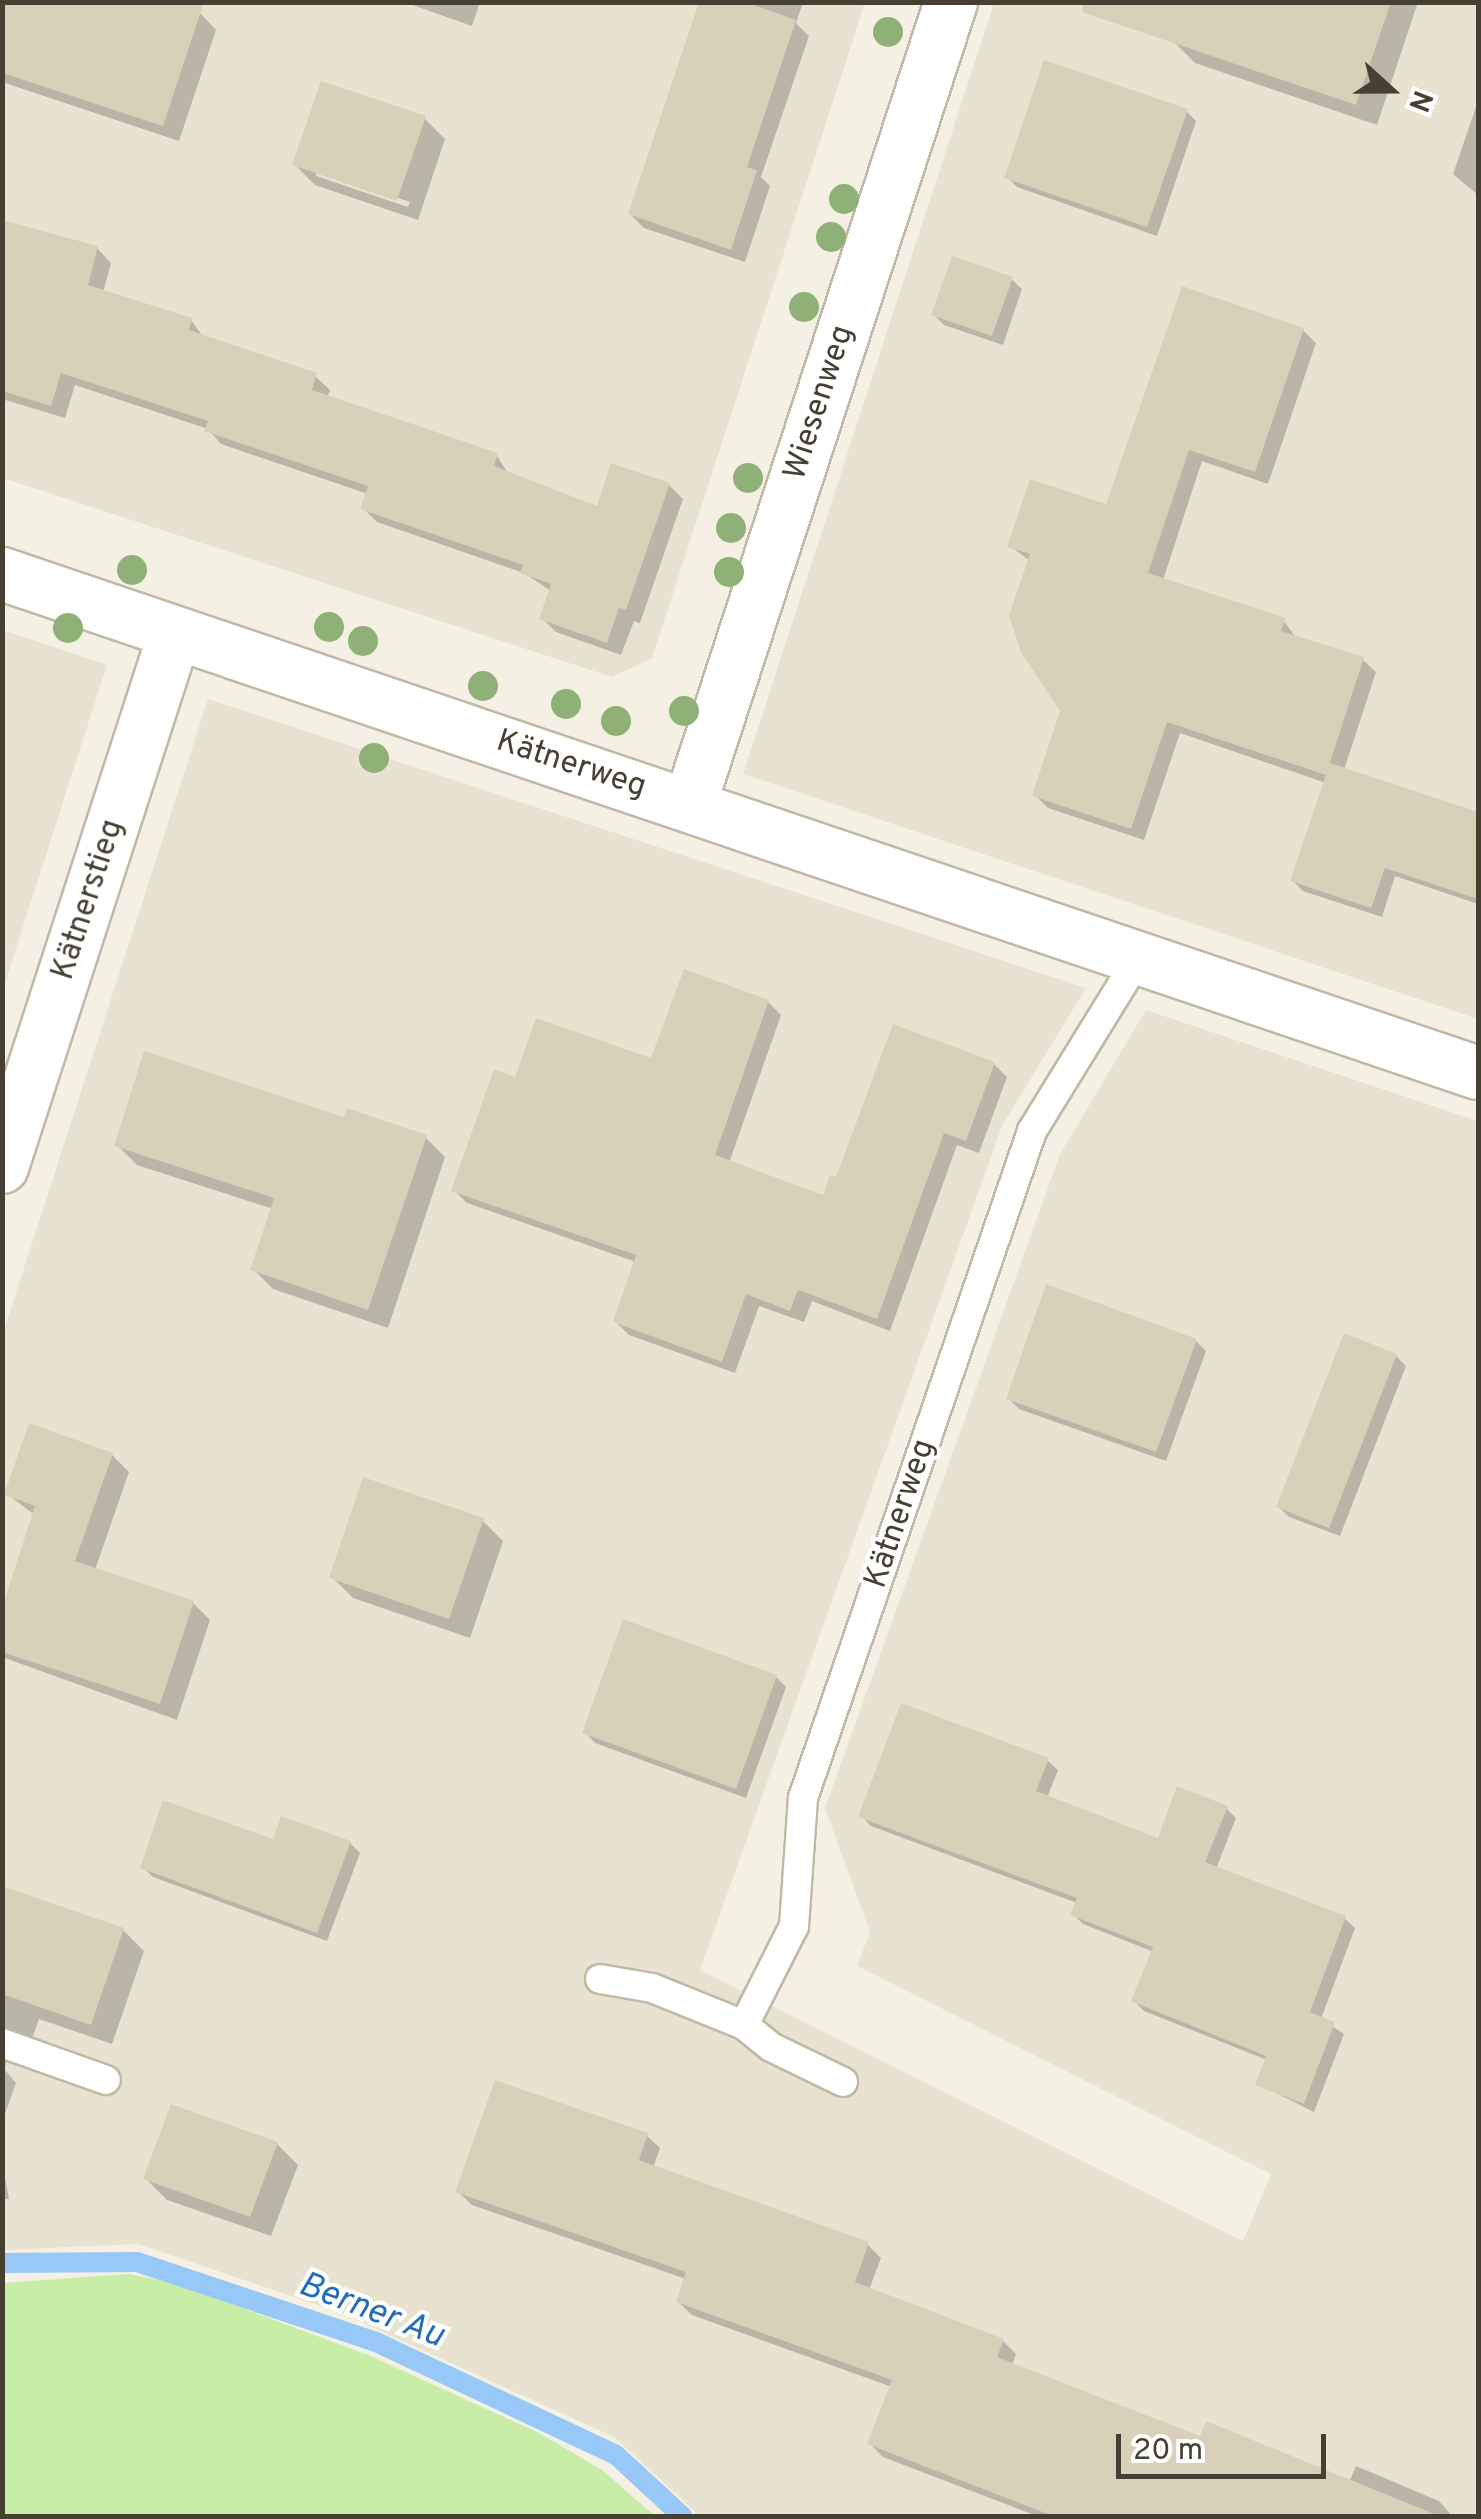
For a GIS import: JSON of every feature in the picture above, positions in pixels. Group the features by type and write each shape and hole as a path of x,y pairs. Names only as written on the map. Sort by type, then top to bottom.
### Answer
{"street":[{"name":"Wiesenweg","path":"690,804 951,2"},
{"name":"Kätnerweg","path":"2,574 1478,1073"},
{"name":"Kätnerstieg","path":"2,1167 174,633"}],"lane":[{"name":"Kätnerweg","path":"744,2025 794,1926 803,1798 1032,1130 1139,958"},
{"path":"600,1979 652,1988 744,2025 771,2047 843,2082"},
{"path":"2,2043 106,2080"}],"shaded area":[{"path":"3,3 865,3 652,658 612,677 3,478"},
{"path":"994,3 1478,3 1478,1019 743,774"},
{"path":"2,630 107,665 3,989"},
{"path":"208,699 1086,988 1002,1126 700,1970 1243,2241 1271,2174 857,1966 870,1932 825,1808 1060,1154 1146,1010 1478,1121 1478,2516 700,2516 614,2437 341,2313 138,2244 3,2250 3,1333"}],"green space":[{"path":"129,2274 178,2284 368,2355 539,2433 602,2470 655,2516 3,2516 3,2283"}],"building":[{"path":"2,2 204,2 163,126 2,73"},
{"path":"699,2 745,2 796,20 747,167 757,170 731,250 628,214"},
{"path":"1083,2 1391,2 1356,105 1082,12"},
{"path":"1044,60 1188,109 1147,227 1004,178"},
{"path":"321,81 426,116 397,201 292,165"},
{"path":"2,220 98,246 88,285 192,318 189,330 317,373 312,390 498,453 494,466 597,506 611,463 670,483 626,610 619,608 607,643 539,619 551,584 520,573 523,565 360,509 368,486 204,431 208,421 61,373 51,406 2,391"},
{"path":"952,256 1013,277 992,336 931,315"},
{"path":"1182,286 1304,328 1255,472 1189,450 1148,573 1286,618 1281,631 1364,657 1326,775 1167,722 1131,829 1032,796 1060,711 1021,652 1009,615 1030,554 1007,547 1030,479 1106,504"},
{"path":"1330,763 1478,812 1478,899 1385,868 1371,908 1290,881"},
{"path":"684,969 769,1000 715,1155 823,1195 830,1175 836,1177 893,1024 995,1062 966,1141 944,1133 877,1319 798,1290 790,1311 746,1294 722,1362 613,1322 636,1255 451,1191 494,1069 515,1077 536,1018 651,1058"},
{"path":"144,1051 344,1117 347,1108 427,1135 368,1310 250,1270 274,1198 114,1146"},
{"path":"1046,1284 1197,1339 1156,1452 1006,1399"},
{"path":"1344,1333 1397,1354 1329,1528 1276,1507"},
{"path":"29,1423 113,1453 75,1561 194,1601 160,1704 2,1652 2,1608 35,1506 4,1495"},
{"path":"363,1477 484,1518 449,1619 329,1578"},
{"path":"623,1619 777,1675 736,1789 582,1733"},
{"path":"901,1703 1049,1758 1036,1791 1158,1838 1177,1786 1228,1806 1205,1862 1346,1916 1310,2012 1335,2022 1304,2104 1255,2085 1266,2056 1131,2001 1153,1947 1070,1915 1077,1898 858,1817"},
{"path":"163,1800 273,1839 281,1816 351,1841 317,1933 140,1868"},
{"path":"2,1886 124,1928 91,2025 2,1994"},
{"path":"495,2080 648,2133 639,2160 869,2242 855,2282 1004,2339 997,2357 1200,2436 1206,2421 1439,2516 1053,2516 867,2444 892,2380 676,2302 686,2272 455,2192"},
{"path":"171,2104 278,2142 250,2217 143,2179"}],"waterway":[{"name":"Berner Au","path":"2,2263 137,2262 376,2342 616,2455 682,2516"}]}
